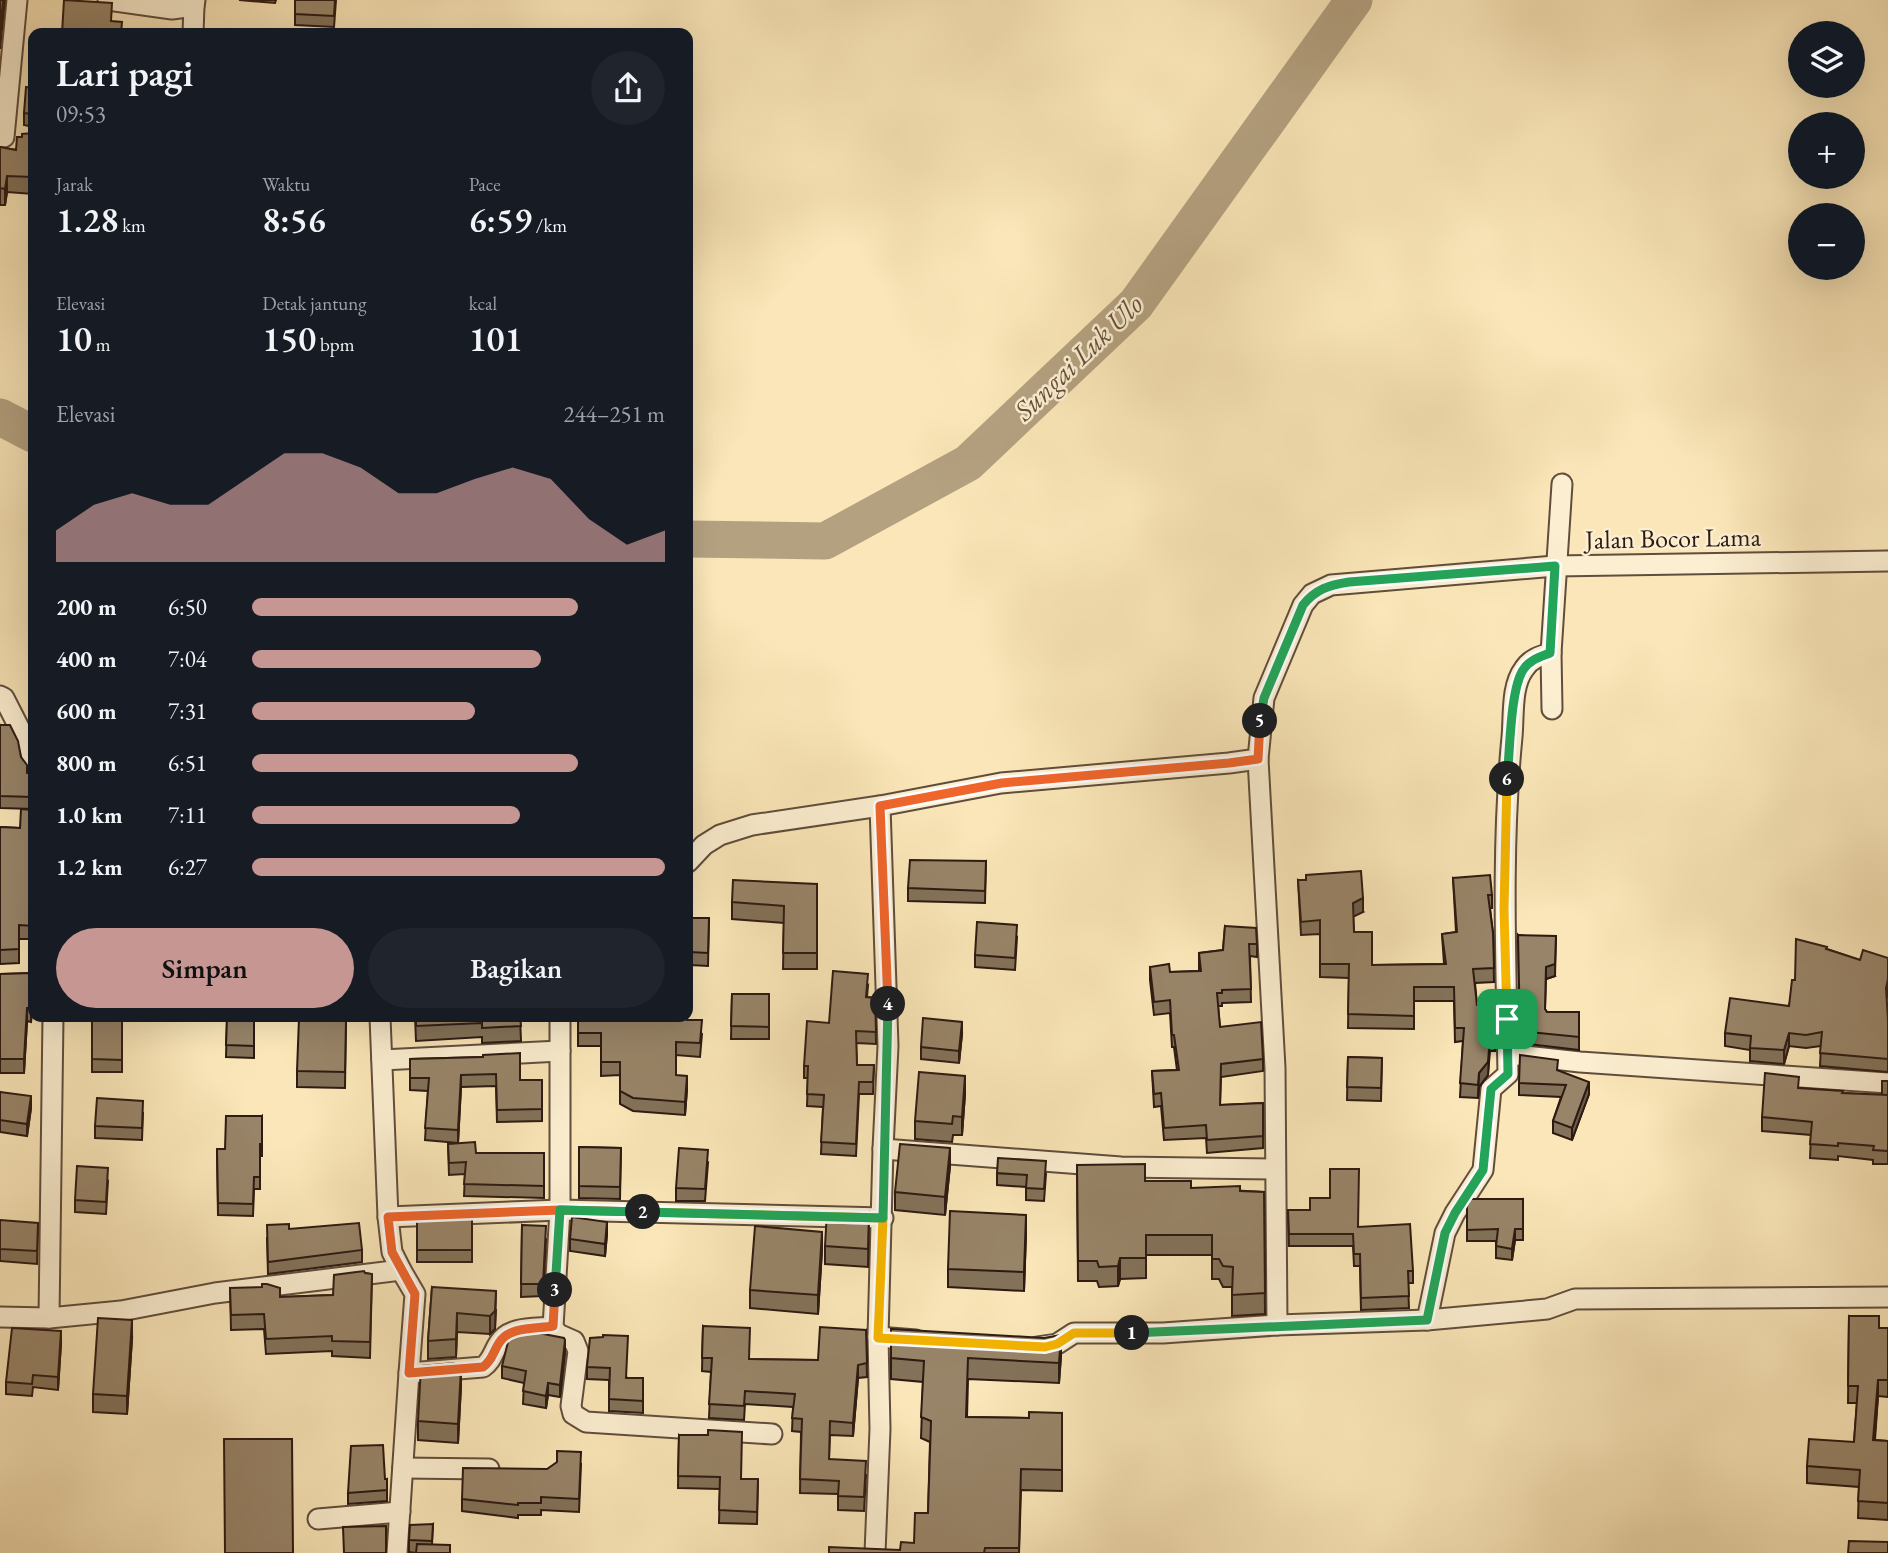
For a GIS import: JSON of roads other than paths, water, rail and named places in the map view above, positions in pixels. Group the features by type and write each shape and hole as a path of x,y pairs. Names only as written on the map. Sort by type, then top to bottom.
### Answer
{"street":[{"path":"9,137 17,0"},
{"path":"108,0 172,9 195,3 193,28"},
{"path":"1552,709 1550,653 1562,485"},
{"name":"Jalan Bocor Lama","path":"1277,1325 1275,1068 1258,759 1264,698 1303,605 1312,594 1331,585 1459,572 1555,566 1888,561"},
{"path":"1427,1320 1445,1233 1483,1170 1491,1089 1508,1074 1504,909 1506,792 1516,686 1523,669 1533,659 1550,653"},
{"path":"0,696 4,698 28,745"},
{"path":"693,857 704,845 720,835 752,825 880,806 1002,783 1258,759"},
{"path":"874,1553 880,1429 878,1338 888,1019 880,806"},
{"path":"49,1318 53,1022"},
{"path":"380,1022 388,1217 392,1252 415,1294 397,1553"},
{"path":"560,1022 560,1210 554,1312 558,1334 574,1341 579,1351 571,1406 578,1418 586,1422 772,1434"},
{"path":"382,1060 560,1051"},
{"path":"1508,1054 1580,1062 1888,1083"},
{"path":"883,1149 1121,1167 1275,1169"},
{"path":"388,1217 560,1210 883,1218"},
{"path":"0,1317 49,1318 121,1311 215,1293 401,1270"},
{"path":"1018,1346 1045,1347 1057,1344 1074,1333 1163,1333 1277,1325 1427,1320 1547,1310 1575,1299 1888,1297"},
{"path":"409,1373 483,1367 490,1362 504,1336 554,1312"},
{"path":"878,1338 934,1341"},
{"path":"403,1468 515,1469"},
{"path":"318,1519 400,1512"}],"waterway":[{"name":"Sungai Luk Ulo","path":"693,539 825,541 968,463 1136,304 1354,0"},
{"name":"Sungai Luk Ulo","path":"0,417 28,431"}]}
